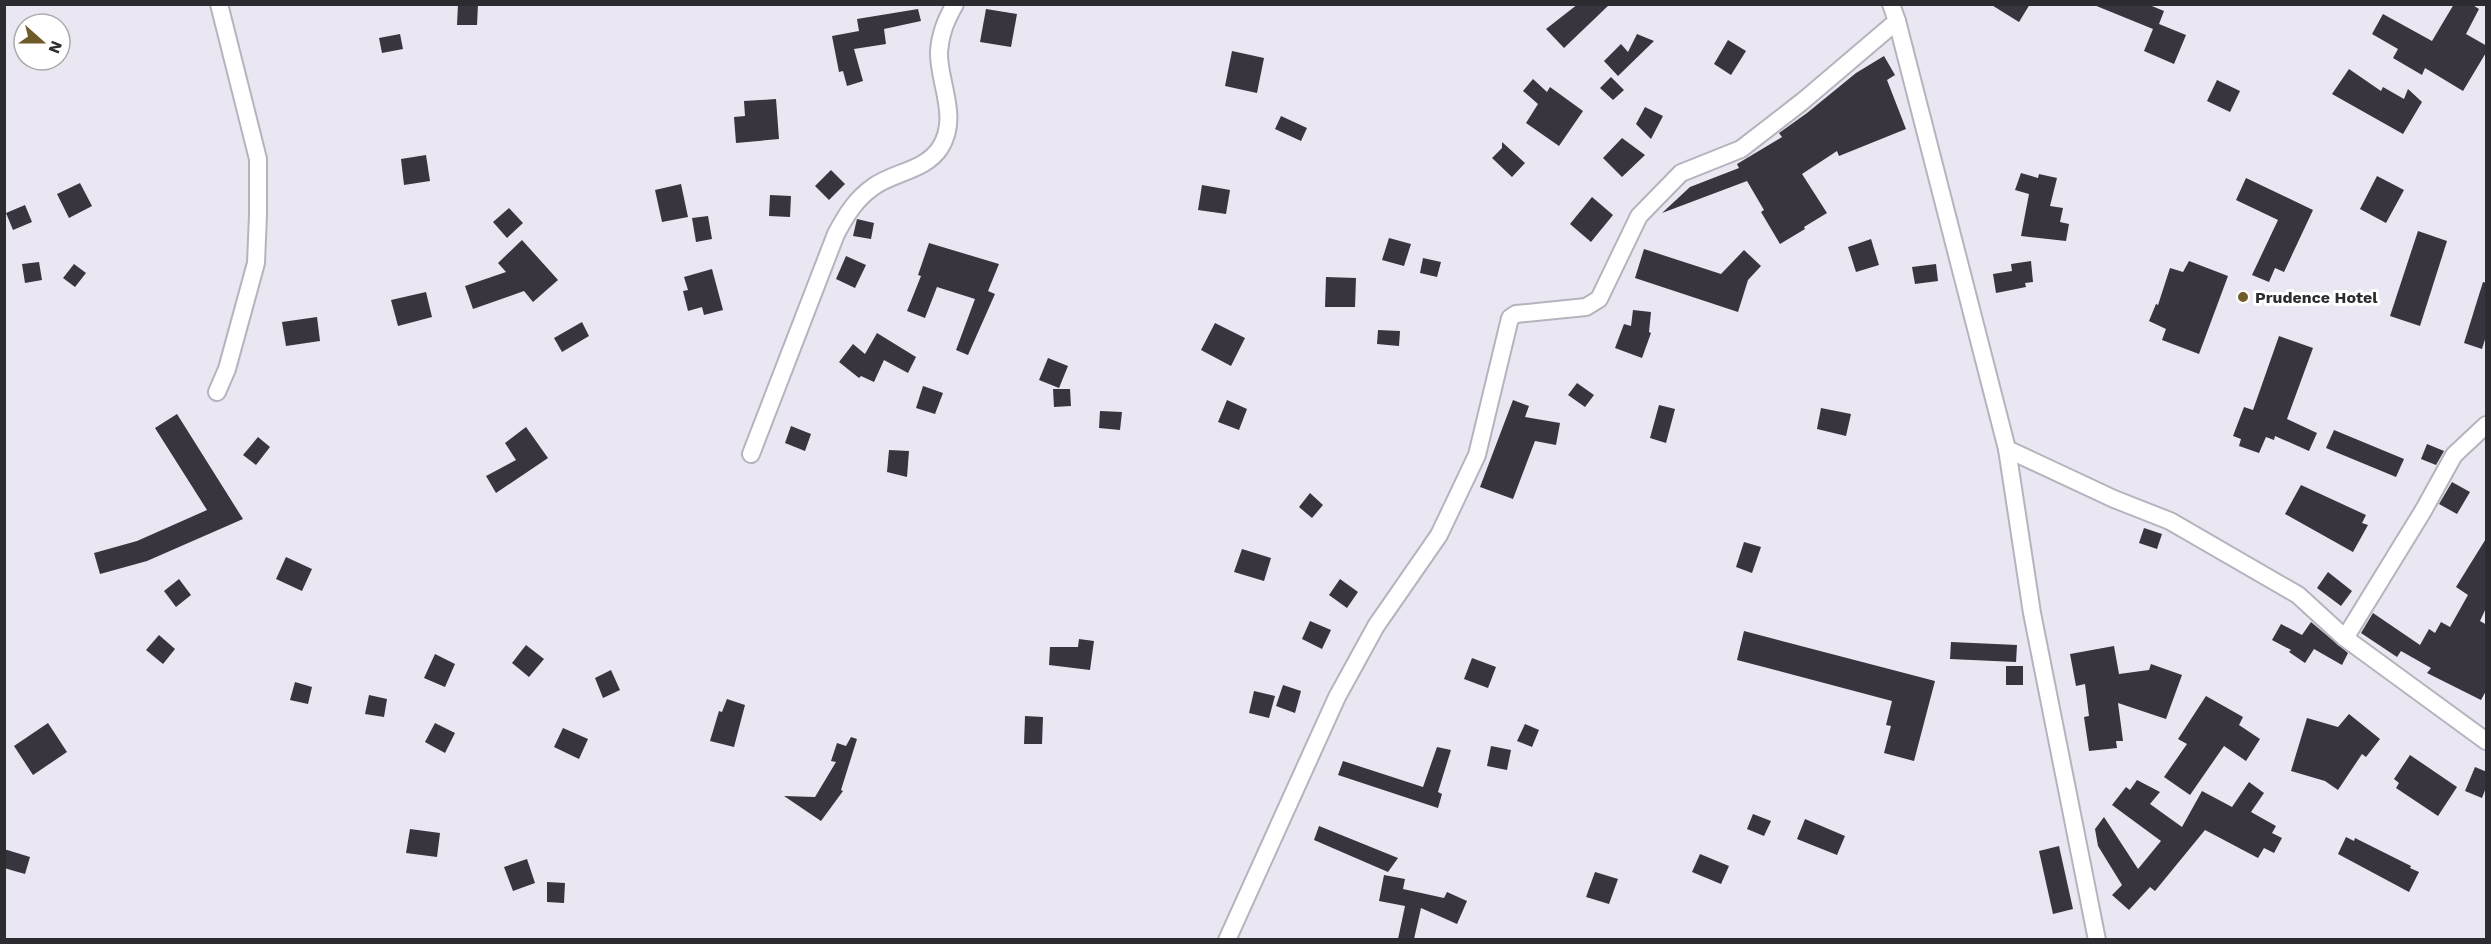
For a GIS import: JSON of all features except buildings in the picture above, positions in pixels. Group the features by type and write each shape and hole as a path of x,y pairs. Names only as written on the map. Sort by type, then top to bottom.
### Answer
{"street":[{"path":"217,392 227,369 256,264 258,215 258,159 219,4"},
{"path":"751,454 836,234 852,206 874,186 924,163 940,147 947,126 948,96 939,54 943,26 955,4"},
{"path":"1891,4 2007,449 2032,613 2097,939"},
{"path":"1227,939 1337,697 1377,626 1439,535 1477,455 1510,318 1516,314 1586,307 1593,304 1599,299 1639,216 1681,173 1741,149 1803,101 1897,21"},
{"path":"2345,638 2423,511 2454,455 2487,425"},
{"path":"2007,449 2114,499 2170,521 2298,595 2345,638 2487,741"}],"place":[{"name":"Prudence Hotel","path":"2243,297"}]}
